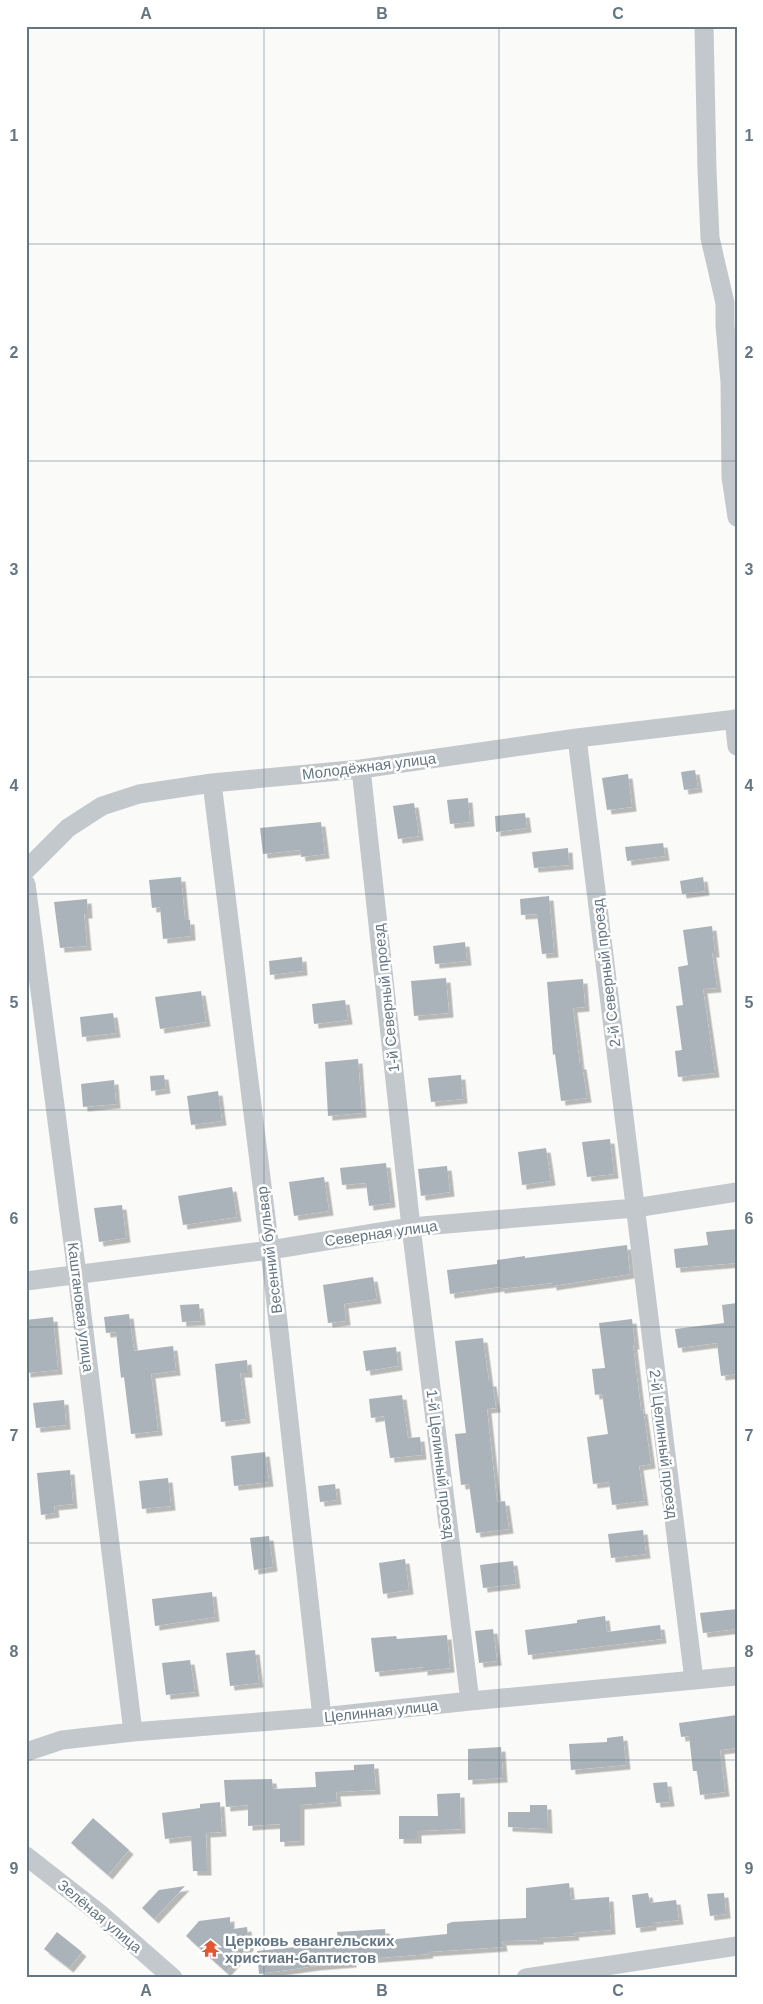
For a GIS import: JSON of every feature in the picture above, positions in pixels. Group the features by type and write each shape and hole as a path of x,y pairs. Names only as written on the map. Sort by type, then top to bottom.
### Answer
{"street":[{"path":"704,26 710,238 731,304 725,325 730,382 731,478 737,517"},
{"path":"735,719 737,746"},
{"name":"Молодёжная улица","path":"26,870 68,828 102,806 139,794 212,784 361,769 577,738 735,719"},
{"name":"2-й Северный проезд","path":"577,738 635,1208"},
{"name":"1-й Северный проезд","path":"361,769 411,1227"},
{"name":"Весенний бульвар","path":"212,784 270,1250 322,1717"},
{"name":"Каштановая улица","path":"26,884 77,1274 133,1732"},
{"name":"Северная улица","path":"26,1281 270,1250 411,1227 635,1208 737,1192"},
{"name":"2-й Целинный проезд","path":"635,1208 694,1680"},
{"name":"1-й Целинный проезд","path":"411,1227 470,1701"},
{"name":"Целинная улица","path":"26,1752 62,1740 133,1732 322,1717 737,1676"},
{"name":"Зелёная улица","path":"26,1856 99,1913 173,1978"},
{"path":"526,1978 737,1946"}],"building":[{"path":"695,770 698,788 684,790 681,772"},
{"path":"628,774 632,807 607,810 602,778"},
{"path":"468,798 470,822 450,824 447,800"},
{"path":"414,803 419,836 398,839 393,806"},
{"path":"525,813 527,828 496,832 495,816"},
{"path":"321,822 325,854 301,857 300,850 263,854 260,828"},
{"path":"663,843 665,856 627,861 625,847"},
{"path":"568,848 569,865 534,868 532,852"},
{"path":"181,877 185,920 190,920 191,936 163,939 160,907 152,908 149,880"},
{"path":"703,877 705,891 682,894 680,881"},
{"path":"549,896 554,953 542,954 537,914 521,915 520,899"},
{"path":"87,899 88,914 84,914 87,946 60,948 54,902"},
{"path":"712,926 715,953 712,953 717,988 703,989 715,1073 678,1077 675,1051 682,1050 676,1006 683,1005 678,967 688,965 683,930"},
{"path":"465,942 467,961 435,964 433,946"},
{"path":"302,957 303,971 270,975 269,961"},
{"path":"446,978 449,1013 414,1016 411,981"},
{"path":"583,979 585,1007 573,1008 580,1065 582,1065 587,1098 561,1101 555,1054 553,1055 547,982"},
{"path":"201,991 206,1022 160,1029 155,997"},
{"path":"345,1000 348,1020 314,1024 312,1004"},
{"path":"113,1013 116,1033 82,1037 80,1017"},
{"path":"358,1059 362,1113 328,1116 325,1062"},
{"path":"164,1075 166,1089 151,1091 150,1076"},
{"path":"461,1075 463,1099 431,1102 428,1078"},
{"path":"114,1080 116,1104 83,1107 81,1084"},
{"path":"218,1091 222,1121 191,1125 187,1096"},
{"path":"610,1139 614,1174 587,1177 582,1142"},
{"path":"546,1148 551,1181 522,1185 518,1152"},
{"path":"386,1163 391,1203 369,1206 366,1183 342,1185 340,1168"},
{"path":"447,1166 450,1192 421,1196 418,1169"},
{"path":"324,1177 329,1211 294,1216 289,1182"},
{"path":"232,1187 237,1217 183,1225 178,1196"},
{"path":"122,1205 126,1238 99,1242 94,1208"},
{"path":"737,1229 737,1263 676,1268 674,1249 708,1245 706,1232"},
{"path":"627,1245 630,1274 552,1286 552,1283 500,1289 500,1287 450,1294 447,1270 497,1264 497,1260 525,1256 525,1258"},
{"path":"373,1277 377,1299 344,1304 346,1321 328,1323 323,1285"},
{"path":"737,1303 737,1374 721,1376 717,1343 678,1348 675,1329 724,1323 722,1305"},
{"path":"199,1304 201,1321 182,1322 180,1305"},
{"path":"129,1314 134,1351 173,1346 176,1371 151,1374 158,1431 131,1434 124,1377 121,1378 116,1332 106,1333 104,1317"},
{"path":"53,1317 58,1370 26,1373 26,1320"},
{"path":"632,1319 635,1345 633,1345 641,1410 643,1409 651,1464 639,1466 644,1501 612,1505 609,1482 593,1484 587,1437 608,1434 602,1394 595,1395 592,1369 605,1368 599,1323"},
{"path":"483,1338 489,1382 492,1382 496,1408 487,1409 497,1502 505,1501 509,1529 476,1533 469,1484 461,1485 455,1434 466,1433 455,1341"},
{"path":"396,1347 398,1366 366,1371 363,1351"},
{"path":"247,1360 248,1373 240,1373 246,1419 221,1422 215,1364"},
{"path":"402,1395 408,1438 420,1437 422,1455 390,1458 384,1416 371,1418 369,1399"},
{"path":"64,1400 66,1425 36,1428 33,1403"},
{"path":"265,1452 269,1482 234,1486 231,1456"},
{"path":"70,1470 73,1504 54,1506 55,1513 41,1515 37,1473"},
{"path":"168,1478 171,1506 142,1509 139,1481"},
{"path":"335,1484 337,1500 320,1502 318,1486"},
{"path":"643,1530 646,1554 611,1558 608,1534"},
{"path":"269,1536 273,1567 254,1570 250,1538"},
{"path":"405,1559 409,1590 383,1594 379,1563"},
{"path":"513,1561 516,1584 483,1588 480,1565"},
{"path":"212,1592 215,1617 155,1626 152,1599"},
{"path":"737,1609 737,1629 703,1633 700,1613"},
{"path":"605,1616 607,1632 660,1625 662,1639 528,1655 525,1630 577,1623 577,1620"},
{"path":"493,1629 497,1661 479,1663 475,1631"},
{"path":"447,1635 450,1668 423,1671 423,1667 375,1672 371,1638 396,1636 397,1639"},
{"path":"255,1650 259,1683 230,1686 226,1653"},
{"path":"190,1660 195,1692 166,1695 162,1663"},
{"path":"737,1715 737,1748 720,1750 725,1792 700,1795 697,1771 693,1771 689,1736 681,1737 679,1723"},
{"path":"623,1736 626,1765 571,1770 569,1744 607,1742 607,1738"},
{"path":"501,1747 503,1778 468,1780 468,1749"},
{"path":"374,1764 376,1790 336,1792 337,1802 300,1805 300,1841 280,1842 280,1824 248,1826 248,1805 226,1807 224,1780 272,1779 273,1789 316,1787 315,1772 354,1770 354,1765"},
{"path":"667,1782 670,1802 656,1803 653,1783"},
{"path":"460,1793 461,1829 417,1831 417,1839 399,1839 399,1816 438,1816 437,1794"},
{"path":"220,1802 222,1832 206,1833 207,1871 193,1871 191,1836 165,1839 162,1813 200,1808 200,1804"},
{"path":"530,1805 547,1805 548,1829 508,1827 508,1812 530,1812"},
{"path":"93,1818 129,1850 108,1875 71,1843"},
{"path":"569,1883 571,1900 609,1897 611,1930 574,1933 575,1936 539,1938 539,1940 502,1941 503,1947 352,1960 352,1963 259,1974 257,1951 296,1947 295,1944 338,1942 337,1932 385,1929 386,1940 447,1934 447,1924 452,1922 526,1918 526,1888"},
{"path":"185,1886 154,1919 142,1908 159,1890"},
{"path":"648,1893 650,1903 676,1900 679,1920 652,1923 652,1926 636,1928 632,1895"},
{"path":"724,1893 726,1914 710,1916 707,1894"},
{"path":"230,1917 230,1925 233,1925 233,1929 247,1927 249,1946 226,1972 186,1936 199,1921"},
{"path":"57,1932 82,1952 69,1968 44,1949"}],"place":[{"name":"Церковь евангельских христиан-баптистов","path":"211,1949"}]}
